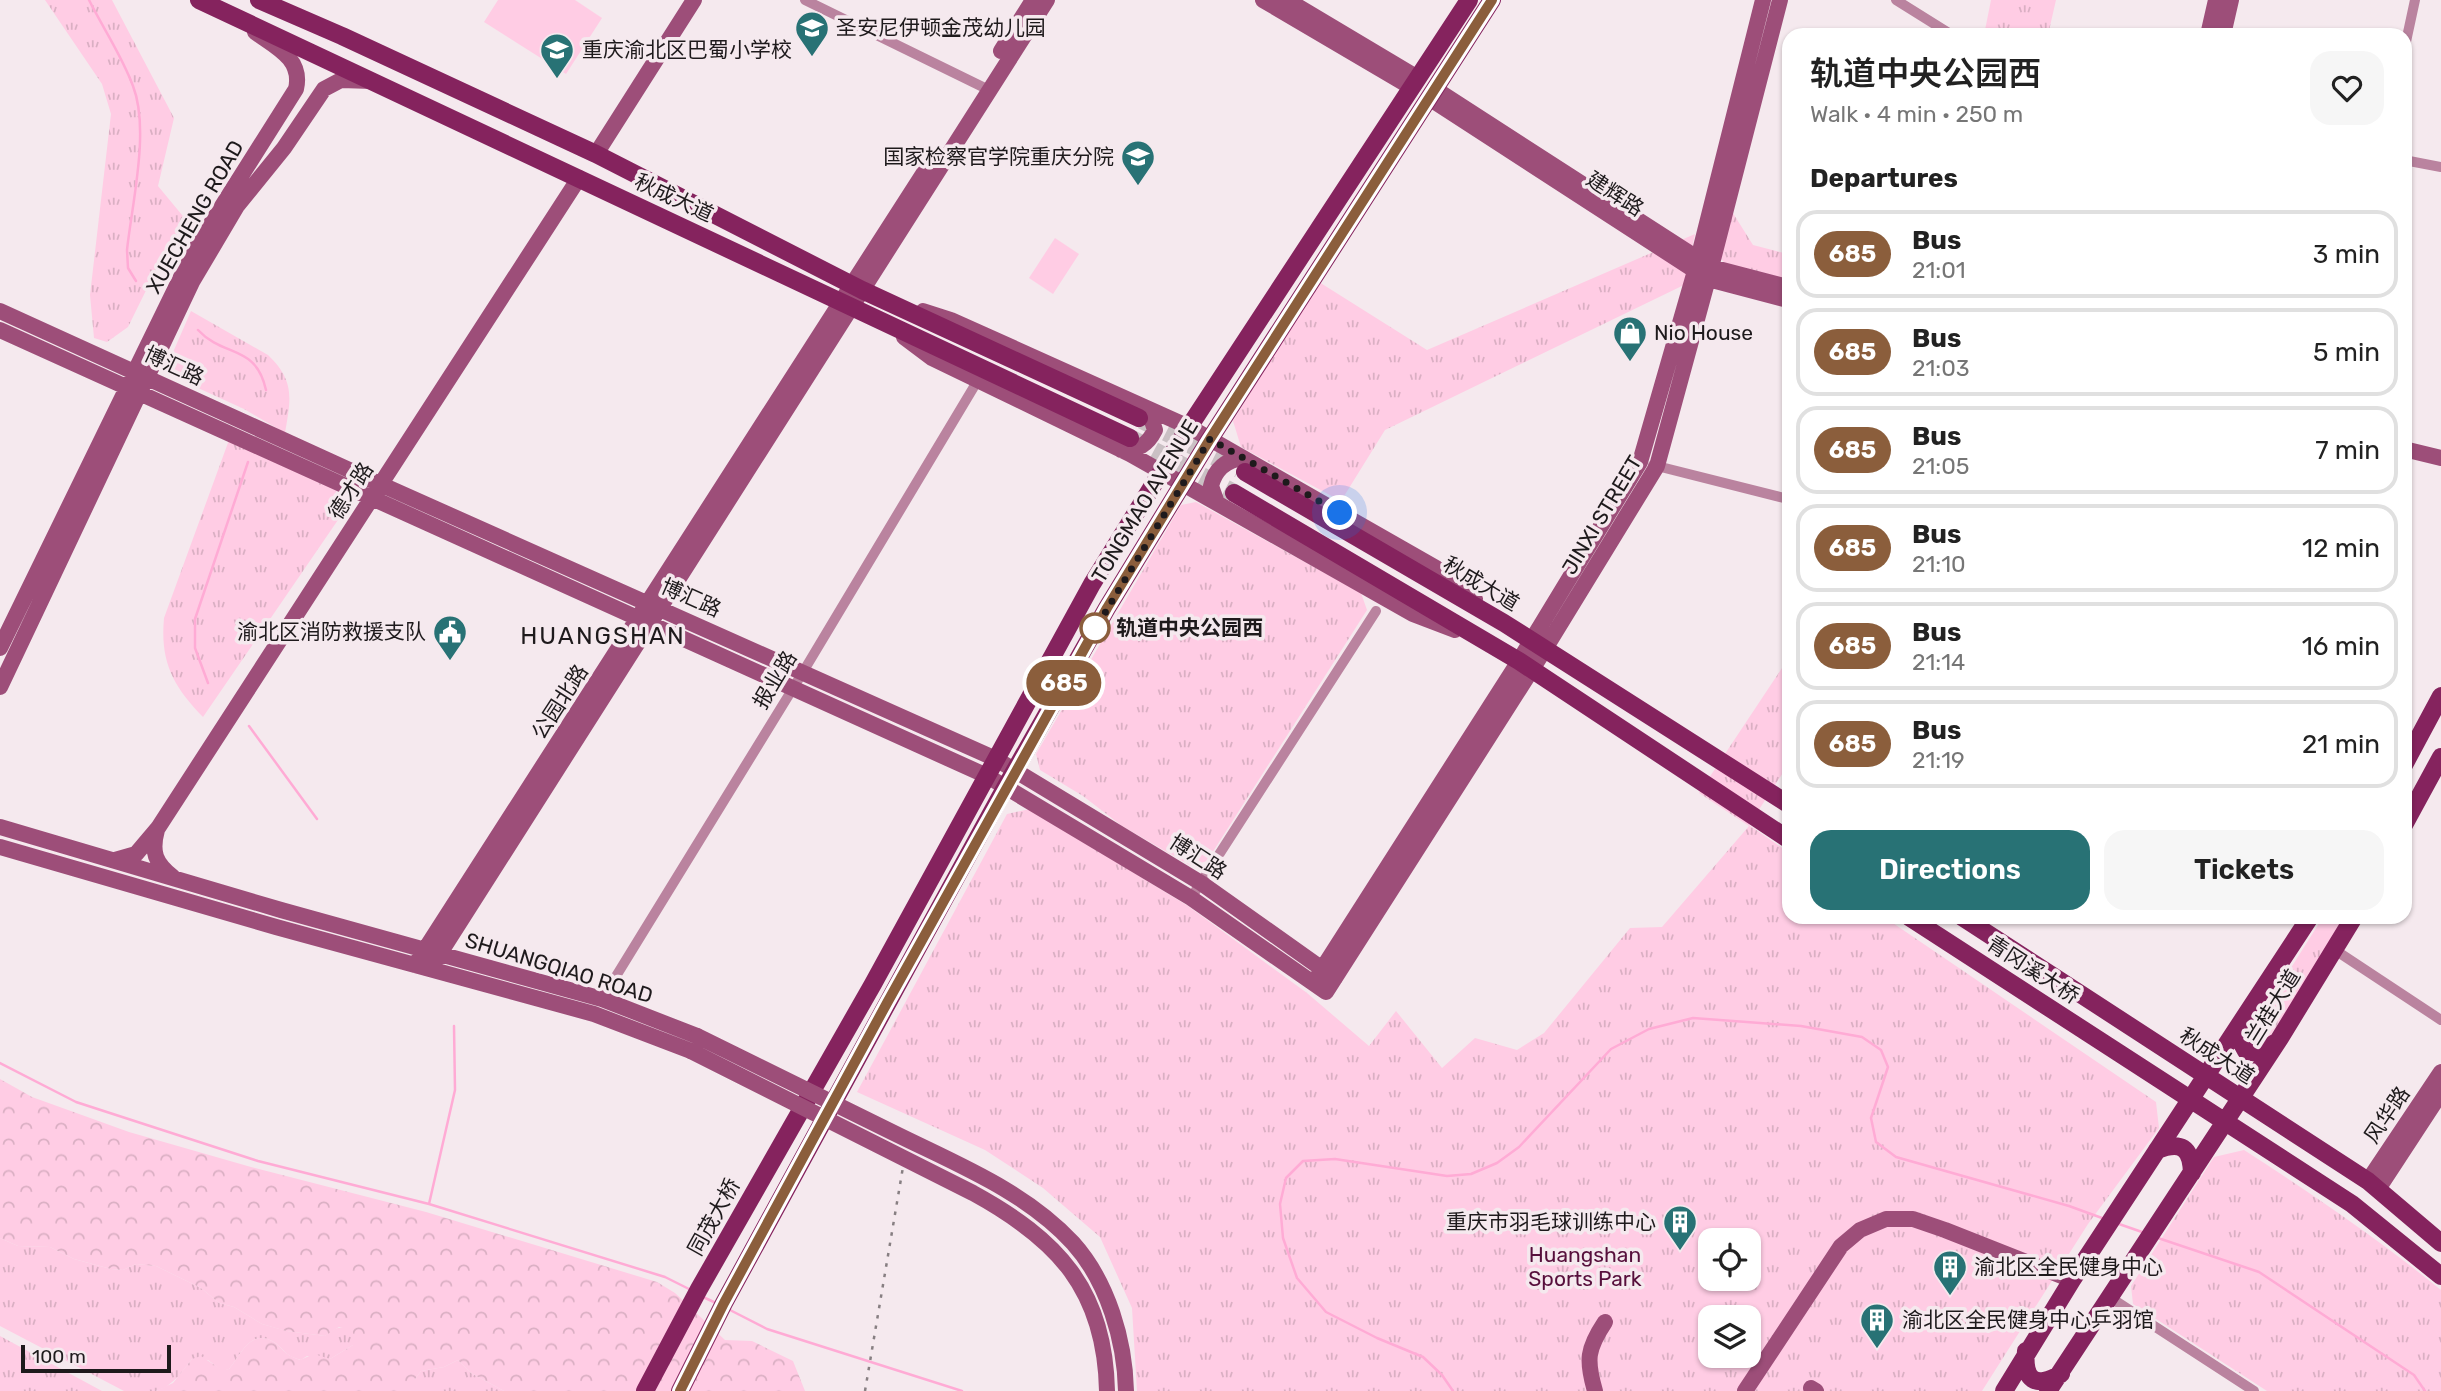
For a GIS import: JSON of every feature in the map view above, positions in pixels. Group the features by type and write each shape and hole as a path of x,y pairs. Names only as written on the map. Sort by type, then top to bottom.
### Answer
{"main road":[{"name":"秋成大道","path":"259,0 596,154 880,299 1141,413"},
{"path":"596,154 694,0"},
{"path":"984,88 1033,0"},
{"path":"984,88 1047,0"},
{"path":"1263,0 1414,83"},
{"path":"1287,0 1414,83"},
{"name":"TONGMAO AVENUE","path":"825,1068 1093,584 1189,427 1469,0"},
{"name":"TONGMAO AVENUE","path":"680,1391 724,1303 1006,786 1107,608 1210,439 1492,0"},
{"name":"JINXI STREET","path":"1320,988 1525,665 1657,466 1763,0"},
{"name":"JINXI STREET","path":"1538,645 1640,462 1703,269 1780,0"},
{"path":"2210,28 2216,0"},
{"path":"2225,28 2231,0"},
{"name":"秋成大道","path":"200,1 885,323 1126,444"},
{"name":"XUECHENG ROAD","path":"141,374 200,241 296,89 299,79 294,63 288,56 236,18"},
{"name":"XUECHENG ROAD","path":"0,648 141,374 237,205 284,148 320,93 331,83 341,80 373,82"},
{"name":"公园北路","path":"422,967 984,88"},
{"name":"建辉路","path":"1432,93 1703,269 1782,298"},
{"name":"德才路","path":"115,860 136,854 158,828 579,178"},
{"name":"建辉路","path":"1703,269 1782,286"},
{"name":"博汇路","path":"0,310 141,374 644,621 987,776 1191,898 1320,988"},
{"path":"885,323 932,358 1137,449 1149,442 1154,430 1151,418 1141,413"},
{"name":"博汇路","path":"0,330 133,390 654,605 996,759 1201,883 1329,973"},
{"name":"XUECHENG ROAD","path":"0,687 133,390"},
{"path":"1141,413 1189,427 1244,465"},
{"path":"1126,444 1161,472 1413,614 1492,644"},
{"path":"2412,451 2441,458"},
{"path":"1217,503 1211,486 1218,470 1235,459 1244,465"},
{"path":"2412,462 2441,469"},
{"name":"秋成大道","path":"1244,465 1504,623 1782,800"},
{"path":"1234,493 1492,644 1782,835"},
{"path":"1372,590 1378,603 1376,611"},
{"path":"2412,750 2441,696"},
{"path":"2412,814 2435,784 2441,757"},
{"name":"SHUANGQIAO ROAD","path":"0,827 281,910 602,999 981,1176 1045,1216 1074,1245 1091,1269 1105,1295 1125,1365 1126,1391"},
{"path":"158,828 154,842 155,857 163,869 175,878"},
{"name":"SHUANGQIAO ROAD","path":"0,847 694,1043 973,1193 1035,1231 1059,1255 1077,1279 1090,1303 1106,1366 1107,1391"},
{"name":"青冈溪大桥","path":"1920,924 2191,1099"},
{"name":"秋成大道","path":"1973,924 2373,1185 2441,1243"},
{"name":"兰桂大道","path":"2072,1280 2305,924"},
{"name":"兰桂大道","path":"2111,1298 2280,1038 2350,924"},
{"path":"2280,1038 2264,1051 2254,1054 2243,1049 2240,1040 2263,1003 2291,944"},
{"name":"同茂大桥","path":"645,1391 699,1289 825,1068"},
{"name":"风华路","path":"2373,1185 2441,1072"},
{"name":"风华路","path":"2373,1185 2441,1093"},
{"path":"2191,1099 2352,1204 2441,1276"},
{"path":"2157,1150 2170,1145 2180,1146 2188,1152 2192,1160 2192,1173"},
{"path":"1745,1391 1841,1246 1860,1230 1886,1219 1913,1219 2072,1280 2026,1351 2004,1391"},
{"path":"2048,1391 2111,1298"},
{"path":"1595,1391 1587,1366 1591,1343 1605,1322"},
{"path":"2026,1351 2025,1367 2029,1376 2038,1382 2048,1381 2061,1374"}],"street":[{"path":"805,0 984,88"},
{"path":"1896,0 1941,28"},
{"path":"2409,28 2416,0"},
{"path":"2412,162 2441,167"},
{"name":"报业路","path":"602,999 978,380"},
{"path":"1640,462 1782,497"},
{"path":"1191,898 1376,611"},
{"path":"2335,950 2441,1020"},
{"path":"2111,1298 2254,1391"}],"green space":[{"path":"45,0 112,0 174,118 158,186 187,221 159,264 128,327 107,342 94,338 90,295 111,114 102,84"},
{"path":"498,0 575,0 602,18 566,74 484,22"},
{"path":"1991,0 2056,0 2050,28 1985,28"},
{"path":"1731,210 1753,245 1782,252 1782,279 1727,265 1719,257"},
{"path":"1695,234 1684,285 1385,430 1341,501 1241,447 1233,421 1319,282 1427,350"},
{"path":"1055,238 1079,254 1053,294 1029,278"},
{"path":"191,311 268,355 277,364 289,391 285,433 244,409 174,377 167,366"},
{"path":"229,440 336,488 340,517 203,717 176,684 171,672 164,648 164,618"},
{"path":"1196,502 1361,593 1367,610 1207,861 1191,866 1122,826 1083,796 1040,770 1036,754 1181,505"},
{"name":"Huangshan Sports Park","path":"1782,668 1782,774 1749,825 1782,848 1782,924 1894,924 2156,1102 2159,1128 2088,1224 1982,1391 1137,1391 1132,1308 1100,1237 1043,1188 985,1150 857,1092 1007,814 1030,809 1188,906 1307,993 1369,1046 1396,1011 1442,1068 1475,1038 1517,1050 1544,1033 1630,928 1662,927 1749,826 1699,793"},
{"path":"2319,924 2342,924 2270,1036 2253,1040 2253,1028"},
{"path":"0,1079 32,1097 129,1132 426,1212 657,1282 675,1293 725,1340 752,1341 793,1361 805,1391 504,1391 471,1373 458,1360 444,1367 421,1371 415,1379 415,1391 156,1391 173,1383 192,1359 201,1356 222,1370 229,1369 246,1346 258,1338 272,1341 300,1360 314,1354 330,1359 353,1345 353,1331 339,1327 325,1336 286,1331 262,1324 234,1307 219,1303 201,1288 156,1266 136,1264 123,1270 111,1269 74,1259 50,1247 18,1246 0,1238"},
{"path":"2244,1150 2344,1217 2441,1290 2441,1391 2267,1391 2133,1304 2131,1286 2214,1157"},
{"path":"0,1238 18,1246 50,1247 74,1259 111,1269 123,1270 136,1264 156,1266 201,1288 219,1303 234,1307 262,1324 287,1331 325,1336 342,1327 353,1331 353,1345 330,1359 307,1356 301,1360 290,1356 272,1341 258,1338 246,1346 229,1369 222,1371 208,1360 192,1359 166,1387 156,1391 124,1391 0,1326"},
{"path":"0,1336 102,1391 0,1391"},
{"path":"458,1360 471,1373 504,1391 415,1391 415,1379 421,1371 444,1367"}],"waterway":[{"path":"89,0 123,64 138,104 140,145 127,250 128,268 136,281"},
{"path":"198,330 208,339 238,353 255,365 266,390"},
{"path":"208,683 195,648 195,619 248,462"},
{"path":"249,726 317,819"},
{"path":"1453,1391 1442,1375 1423,1357 1377,1338 1326,1312 1297,1278 1283,1238 1280,1204 1286,1178 1303,1161 1335,1159 1447,1176 1471,1174 1497,1163 1519,1147 1611,1049 1649,1029 1693,1018 1801,1026 1862,1037 1881,1050 1888,1067 1871,1118 1876,1142 1896,1157 2069,1206 2102,1218"},
{"path":"429,1204 455,1090 454,1026"},
{"path":"0,1063 76,1102 258,1161 429,1204 665,1277 691,1290"},
{"path":"2119,1224 2142,1232"},
{"path":"2158,1238 2259,1272 2414,1375 2425,1391"},
{"path":"703,1297 716,1303"},
{"path":"728,1309 767,1329 962,1391"}],"tunnel":[{"path":"1142,420 1239,469"},
{"path":"1130,438 1234,493"}],"railway":[{"path":"865,1391 903,1167"}],"bus line":[{"name":"685","path":"680,1391 724,1303 887,1003 1107,608 1210,439 1492,0"}],"place":[{"name":"圣安尼伊顿金茂幼儿园","path":"812,58"},
{"name":"重庆渝北区巴蜀小学校","path":"557,80"},
{"name":"国家检察官学院重庆分院","path":"1138,187"},
{"name":"Nio House","path":"1630,363"},
{"name":"轨道中央公园西","path":"1095,628"},
{"name":"渝北区消防救援支队","path":"450,662"},
{"name":"重庆市羽毛球训练中心","path":"1680,1252"},
{"name":"渝北区全民健身中心","path":"1950,1297"},
{"name":"渝北区全民健身中心乒羽馆","path":"1877,1350"}],"district":[{"name":"HUANGSHAN","path":"603,636"}],"route":[{"path":"1095,628 1094,631 1210,439 1340,513"}]}
